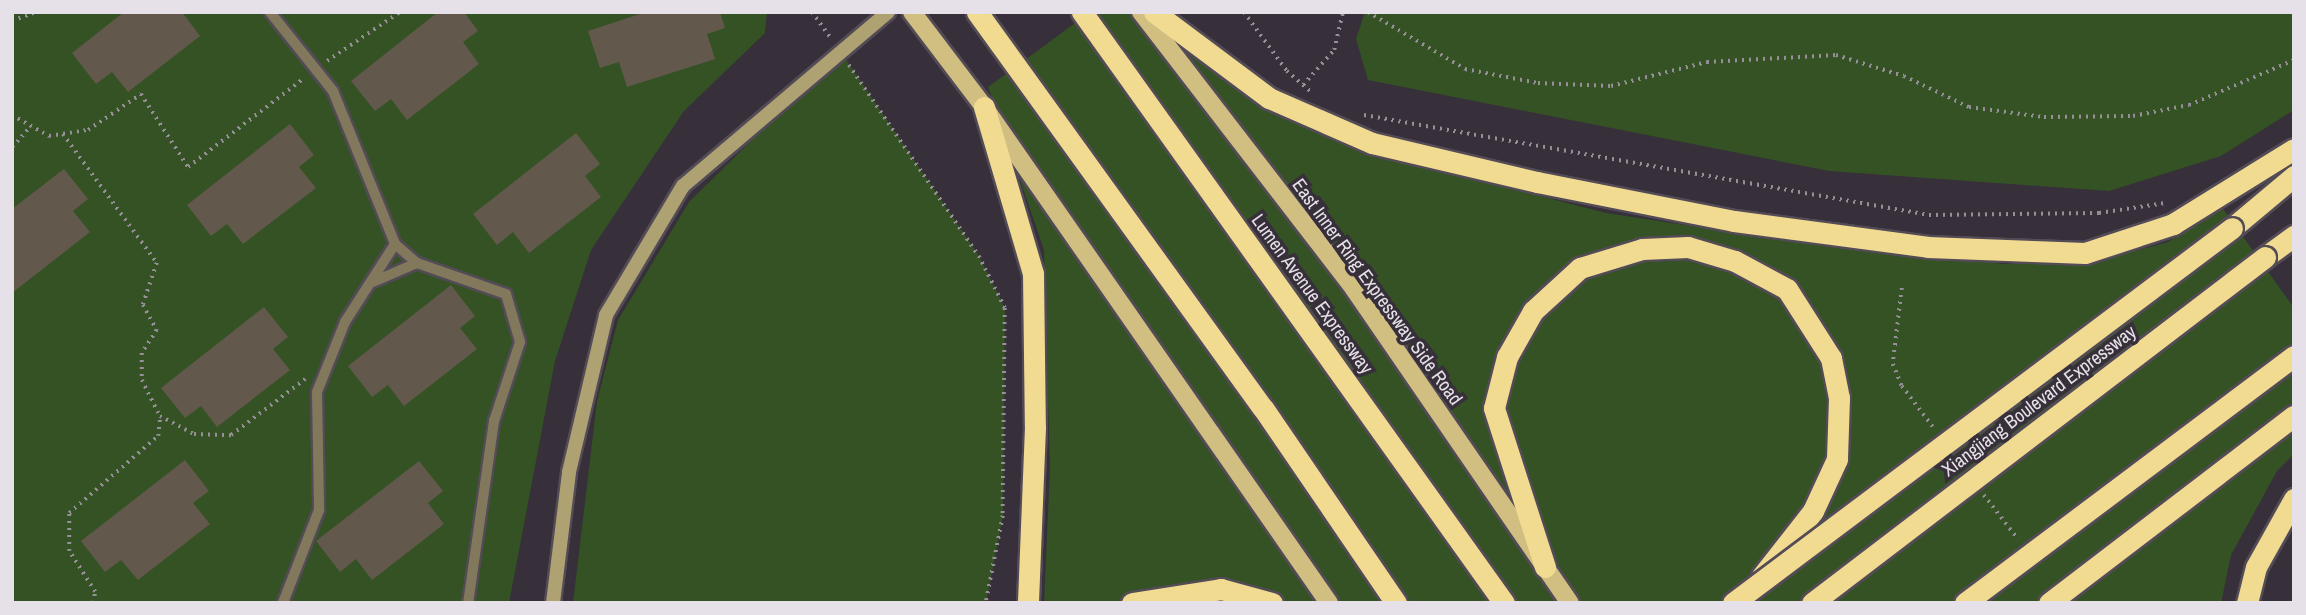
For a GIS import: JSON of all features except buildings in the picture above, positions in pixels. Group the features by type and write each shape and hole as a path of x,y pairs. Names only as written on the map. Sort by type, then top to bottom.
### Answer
{"highway":[{"path":"977,12 1263,408 1396,603"},
{"name":"Lumen Avenue Expressway","path":"1082,12 1504,603"},
{"path":"1154,12 1269,98 1372,142 1537,182 1721,218 1928,247 2085,253 2173,224 2294,149"},
{"path":"984,107 1033,273 1035,427 1028,603"},
{"path":"1733,603 2232,229 2294,176"},
{"name":"Xiangjiang Boulevard Expressway","path":"1812,603 2294,236"},
{"path":"1545,567 1494,408 1507,357 1533,311 1580,268 1642,249 1688,247 1735,261 1787,289 1830,358 1839,398 1837,458 1813,512 1754,586"},
{"path":"1965,603 2294,356"},
{"path":"2049,603 2294,416"},
{"path":"2247,603 2256,567 2294,499"},
{"path":"1132,603 1221,589 1272,603"}],"main road":[{"path":"912,12 984,107 1329,603"},
{"name":"East Inner Ring Expressway Side Road","path":"1141,12 1354,289 1570,603"}],"street":[{"path":"553,603 569,472 606,315 683,186 888,12"}],"lane":[{"path":"270,12 333,91 395,244 417,263 506,294 520,342 494,421 468,603"},
{"path":"283,603 319,510 317,392 345,322 395,244"},
{"path":"373,282 417,263"}],"path":[{"path":"12,21 34,12"},
{"path":"12,115 49,136 88,130 141,94 188,167 315,69 400,12"},
{"path":"812,12 979,256 1005,308 1003,516 986,603"},
{"path":"1244,12 1287,71 1314,94"},
{"path":"1303,85 1334,50 1343,12"},
{"path":"1368,12 1465,69 1538,83 1611,86 1707,62 1836,55 1904,76 1969,107 2044,117 2133,116 2189,105 2294,60"},
{"path":"1358,113 1928,215 2099,213 2173,202"},
{"path":"12,147 32,126"},
{"path":"63,134 157,263 143,305 157,330 142,353 142,380 160,416 158,436 69,513 69,551 95,592 93,603"},
{"path":"160,416 194,434 231,435 305,379 326,369"}],"green space":[{"path":"12,12 767,12 765,33 684,111 591,250 555,361 509,603 12,603"},
{"path":"1090,12 1140,12 1280,112 1341,144 1606,213 1822,246 2004,264 2090,263 2168,242 2221,206 2294,308 2294,454 2277,471 2231,555 2221,603 1044,603 1050,469 1044,250 988,87"},
{"path":"1365,12 2294,12 2294,110 2221,156 2109,191 1829,171 1368,80 1356,39"},
{"path":"841,52 979,256 1005,308 1003,516 986,603 573,603 597,401 618,320 689,202"}]}
